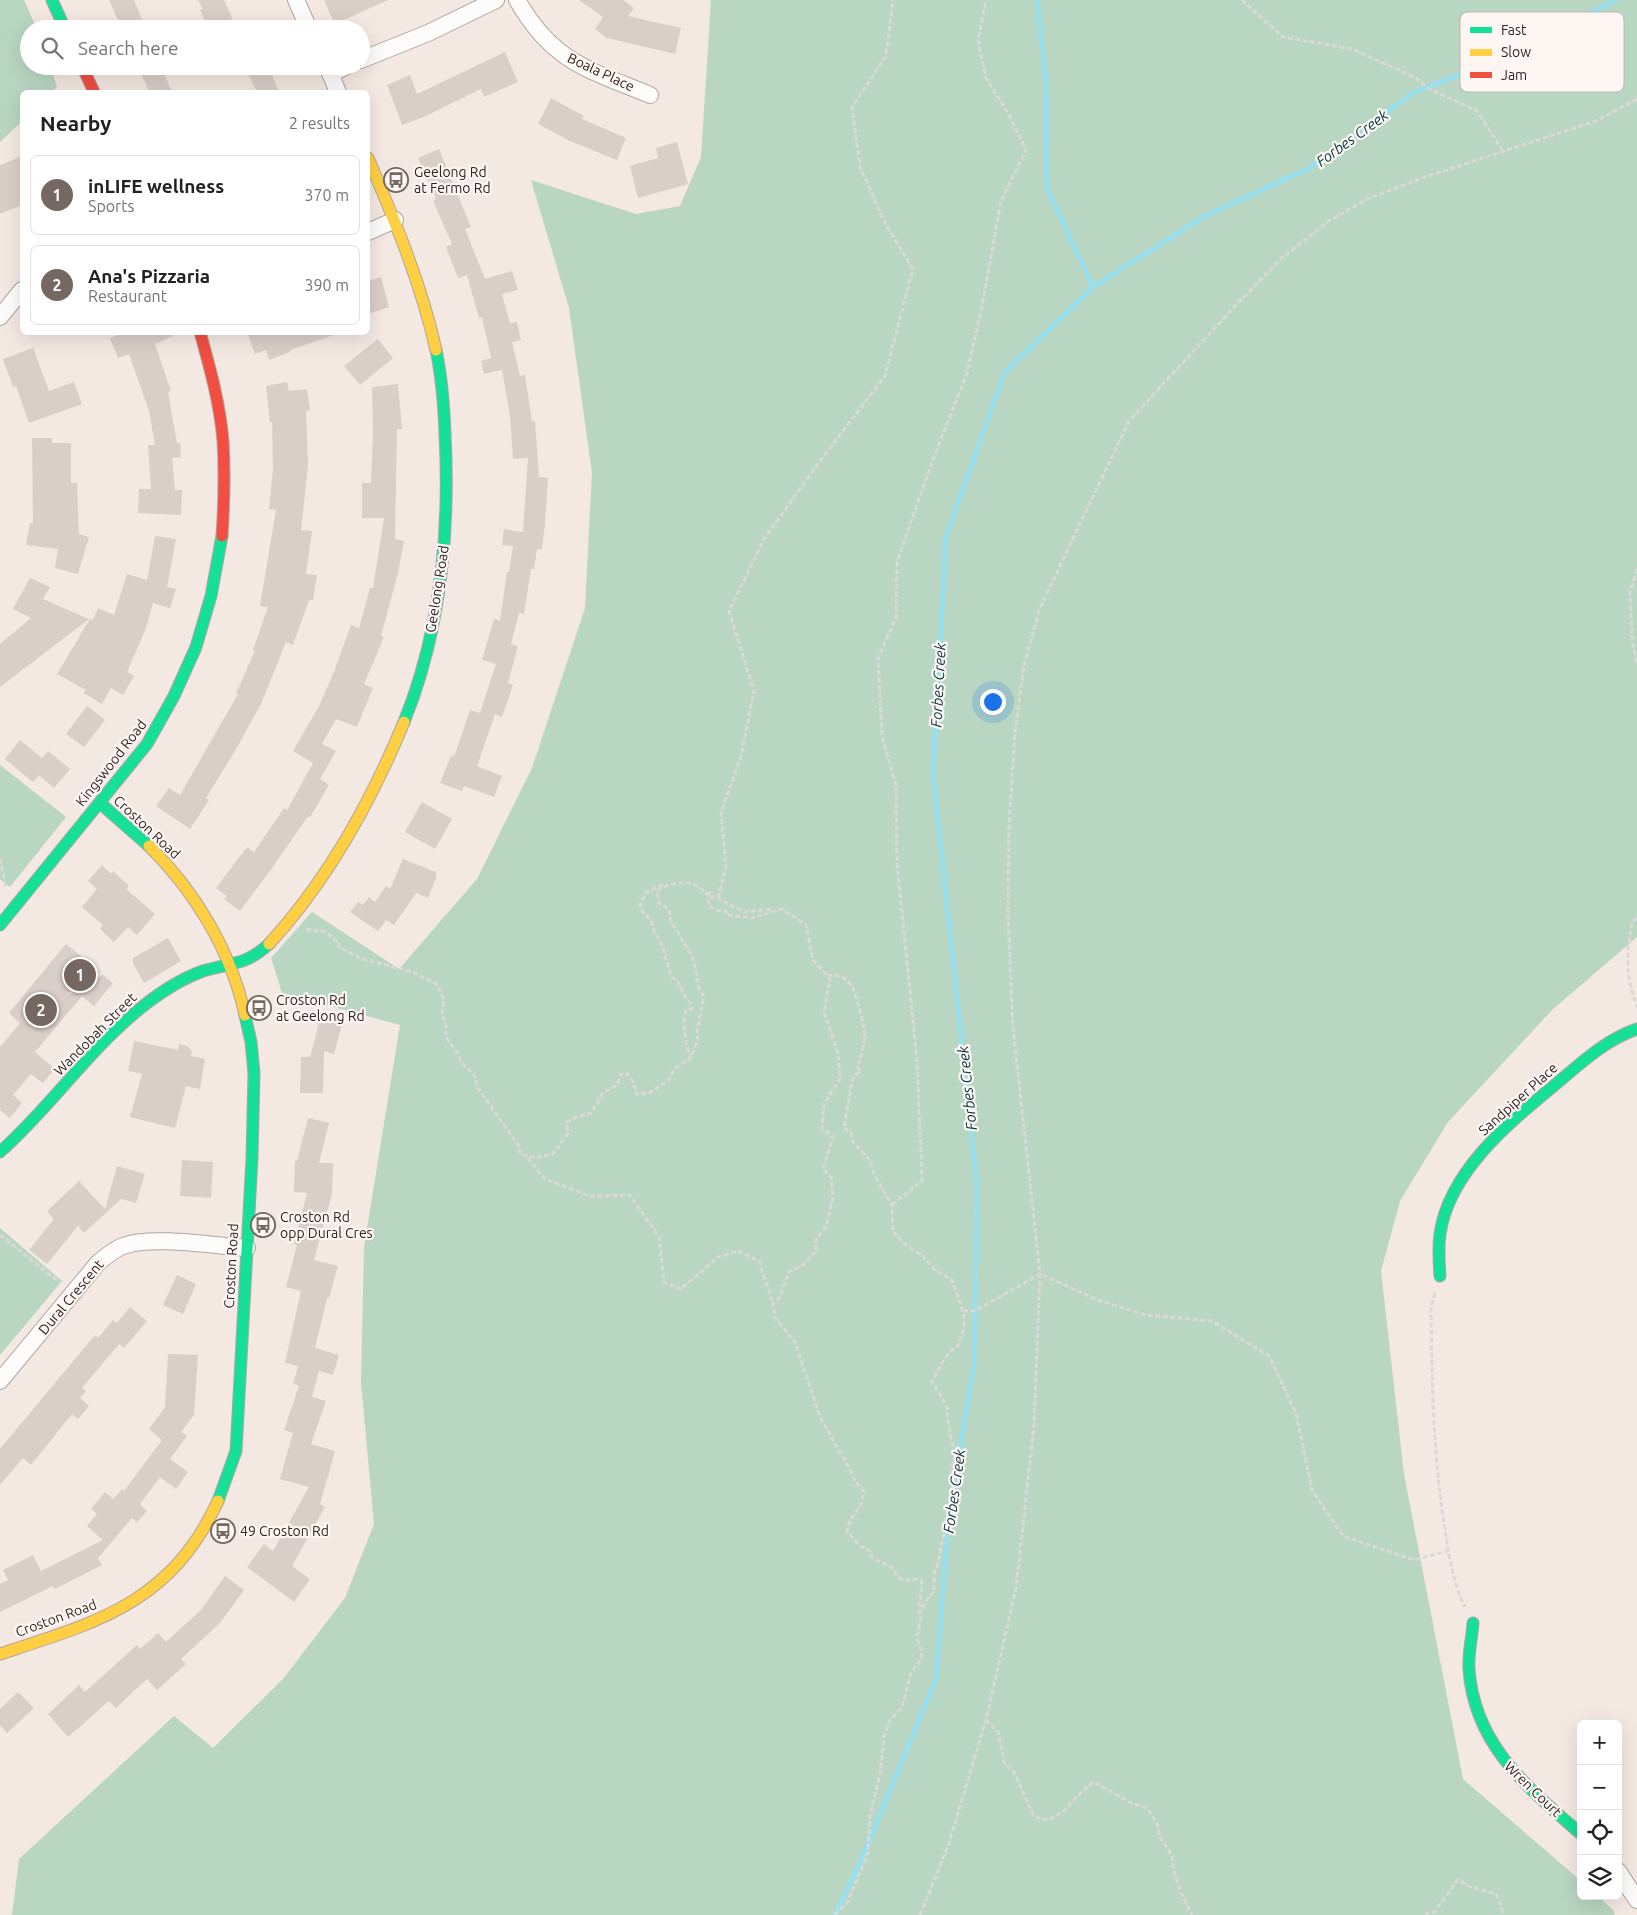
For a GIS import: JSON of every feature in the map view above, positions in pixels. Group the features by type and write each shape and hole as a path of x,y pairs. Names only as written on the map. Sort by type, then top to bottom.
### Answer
{"street":[{"path":"52,0 61,20"},
{"path":"296,0 305,20"},
{"path":"370,56 428,33 496,0"},
{"name":"Boala Place","path":"517,0 529,20 559,52 595,72 650,95"},
{"path":"86,75 93,90"},
{"path":"330,75 337,90"},
{"name":"Geelong Road","path":"230,967 248,960 259,953 314,887 342,847 381,776 398,739 425,656 441,586 447,507 447,448 438,358 422,292 395,220 370,163"},
{"path":"370,231 395,220"},
{"path":"0,317 20,292"},
{"name":"Kingswood Road","path":"0,925 6,906 100,803 147,744 161,723 193,657 211,603 219,565 224,523 226,470 216,390 201,335"},
{"name":"Croston Road","path":"0,1654 63,1633 117,1611 138,1599 179,1564 197,1543 210,1521 221,1498 236,1451 254,1074 252,1050 230,967 220,942 205,915 170,868 137,835 100,803"},
{"name":"Wandobah Street","path":"0,1152 86,1061 149,1002 201,972 215,968 230,967"},
{"name":"Sandpiper Place","path":"1440,1276 1438,1252 1441,1228 1449,1204 1478,1156 1516,1117 1596,1051 1615,1038 1637,1029"},
{"name":"Dural Crescent","path":"0,1381 73,1293 110,1252 124,1245 143,1241 247,1248"},
{"name":"Wren Court","path":"1474,1623 1468,1665 1478,1715 1488,1739 1502,1760 1519,1779 1577,1830"},
{"path":"1622,1877 1637,1900"}],"path":[{"path":"718,898 726,866 721,814 741,756 754,691 729,611 764,539 820,461 885,376 913,268 885,223 860,167 852,107 886,56 893,0"},
{"path":"892,1205 922,1181 917,1060 897,864 896,785 882,736 878,658 896,618 897,562 935,454 967,373 983,301 1000,201 1026,150 986,78 978,40 986,0"},
{"path":"1242,0 1283,37 1352,50 1416,78 1428,88 1477,111 1503,151"},
{"path":"920,1915 948,1846 986,1720 1016,1588 1034,1426 1040,1274 1013,1028 1008,913 1009,824 1015,734 1024,665 1040,608 1129,421 1283,257 1329,221 1368,199 1425,177 1596,121 1637,99"},
{"path":"1637,569 1630,592 1632,638 1637,664"},
{"path":"691,1058 686,1046 686,1030 684,1025 686,1012 692,1009 691,1004 684,996 683,989 676,979 672,978 663,947 654,931 651,920 643,912 640,905 646,892 658,886 689,883 697,886 708,895 709,906 719,911 726,911 727,915 751,918 782,909"},
{"path":"288,920 293,924 314,931 323,931 339,943 339,947 362,959 378,962 406,972 413,972 436,984 444,999 442,1014 446,1025 446,1037 458,1054 461,1062 475,1076 477,1087 517,1142 520,1154 528,1157 545,1157 553,1154 568,1132 567,1122 591,1113 603,1093 617,1085 622,1074 627,1073 633,1082 637,1095 644,1094 651,1092 669,1080 674,1069 691,1058 698,1040 697,1031 703,1002 702,994 697,984 693,958 672,921 669,909 659,903 657,891 668,885"},
{"path":"705,893 711,893 711,897 718,898 744,912 782,909 806,925 813,960 830,979 824,1012 838,1053 840,1079 824,1104 822,1129 833,1136 823,1168 831,1177 833,1197 826,1227 815,1242 817,1250 803,1265 789,1272 779,1298 772,1304"},
{"path":"1637,918 1632,922 1626,956 1631,990 1637,1007"},
{"path":"826,975 837,975 845,978 852,985 865,1038 858,1067 861,1071 854,1076 844,1128 851,1133 853,1142 870,1160 874,1174 892,1205 893,1232 907,1246 923,1256 935,1270 952,1279 962,1311 963,1331 958,1339 958,1346 954,1348 940,1366 932,1381 948,1409 947,1414 952,1443 957,1450 951,1470 955,1485 953,1506 950,1514 950,1528 944,1535 941,1546 934,1575 934,1592 929,1596 922,1608 917,1638 922,1654 920,1662 911,1673 902,1707 890,1720 884,1737 880,1774 870,1816 868,1853 846,1903 834,1915"},
{"path":"528,1157 545,1179 590,1196 630,1195 659,1237 664,1282 681,1289 718,1257 738,1251 759,1261 775,1318 795,1342 820,1417 856,1483 864,1491 861,1505 850,1520 847,1531 859,1545 870,1551 872,1558 890,1566 901,1579 906,1581 912,1578 919,1579 922,1582 919,1609 921,1617"},
{"path":"0,1235 73,1293"},
{"path":"962,1311 975,1311 1040,1274"},
{"path":"1040,1274 1098,1300 1146,1315 1212,1321 1270,1356 1296,1413 1312,1490 1343,1536 1414,1560 1448,1551"},
{"path":"1440,1276 1431,1308 1432,1417 1448,1551 1460,1596 1474,1623"},
{"path":"986,1720 998,1732 1005,1765 1014,1772 1034,1817 1048,1820 1064,1811 1082,1791 1094,1782 1131,1803 1147,1808 1157,1823 1160,1837 1172,1856 1176,1880 1192,1915"},
{"path":"1426,1915 1427,1913 1434,1912 1458,1880 1468,1886 1496,1894 1502,1908 1502,1915"}],"green space":[{"path":"0,0 24,0 33,20 20,20 20,75 53,75 57,87 54,90 20,90 20,123 0,142"},
{"path":"711,0 1637,0 1637,937 1552,1010 1448,1122 1400,1201 1381,1271 1404,1474 1463,1779 1577,1878 1577,1900 1602,1900 1613,1910 1615,1915 12,1915 19,1859 174,1716 213,1748 283,1679 345,1598 374,1524 361,1383 364,1247 400,1025 282,993 271,958 312,912 399,969 477,879 532,768 585,608 592,473 569,308 531,180 636,214 680,206 701,157"},
{"path":"0,765 66,817 10,887 0,879"},
{"path":"0,1228 62,1281 0,1355"}],"building":[{"path":"109,0 134,0 142,20 118,20"},
{"path":"198,0 224,0 233,20 204,20 200,10 203,9"},
{"path":"324,0 388,0 344,20 333,20"},
{"path":"579,0 623,0 634,8 628,16 681,28 675,54 607,38 595,29 603,17"},
{"path":"505,52 518,82 484,97 481,89 426,116 402,125 387,85 410,75 417,94"},
{"path":"142,75 165,75 171,90 148,90"},
{"path":"248,75 272,75 278,90 256,90"},
{"path":"551,98 584,116 582,119 626,138 617,160 570,141 538,124"},
{"path":"677,142 688,184 638,198 630,166 658,158 656,148"},
{"path":"439,149 471,227 465,229 485,279 512,271 518,290 502,294 510,323 517,322 521,340 512,342 520,376 525,375 532,421 535,421 539,477 548,478 542,549 537,549 534,569 531,569 524,614 519,613 511,644 518,646 508,683 513,685 502,717 495,714 477,766 502,776 494,797 464,786 462,791 440,783 451,756 454,757 470,710 480,713 496,664 482,660 494,619 500,621 507,572 509,572 513,546 502,545 504,529 523,532 528,458 513,459 510,416 502,370 484,374 481,361 491,358 482,317 479,318 467,275 458,278 446,247 452,244 433,201 436,199 418,158"},
{"path":"20,157 20,206 0,214 0,165"},
{"path":"381,277 389,307 370,313 370,280"},
{"path":"118,335 175,335 155,344 171,391 168,392 177,443 180,443 181,457 172,458 175,490 182,490 181,515 138,513 139,489 151,489 148,445 155,445 149,411 129,354 118,358 110,338"},
{"path":"248,335 334,335 290,350 290,352 269,360 266,350 255,354"},
{"path":"378,339 393,358 360,385 344,366"},
{"path":"33,348 49,391 74,382 82,404 29,423 16,386 13,387 3,359"},
{"path":"287,382 289,391 307,389 310,410 306,411 308,465 301,530 312,531 306,574 317,575 313,600 309,600 293,645 286,642 261,704 206,798 209,800 190,829 156,806 169,788 180,795 238,694 236,693 255,651 253,650 268,607 260,606 276,510 269,509 273,469 272,422 270,422 266,386"},
{"path":"398,384 402,429 397,429 395,539 404,541 398,573 381,636 384,637 364,684 373,688 357,727 336,719 322,744 336,751 320,779 329,785 310,817 308,816 240,911 224,899 227,896 216,888 247,847 254,852 284,808 287,810 313,763 293,751 319,706 351,625 359,628 370,588 373,588 384,518 362,518 362,483 371,483 372,387"},
{"path":"32,438 52,438 52,443 71,443 71,483 77,483 79,534 89,537 78,574 55,568 58,549 26,545 30,523 33,524"},
{"path":"155,536 176,539 167,587 176,589 170,608 153,603 146,628 127,672 134,676 123,695 111,688 102,704 84,693 86,690 57,674 90,619 93,620 98,608 114,615 127,574 147,580"},
{"path":"30,578 50,587 43,599 89,619 0,687 0,644 31,618 13,609"},
{"path":"87,706 105,720 84,747 66,734"},
{"path":"20,740 42,758 48,751 70,769 54,788 39,775 33,782 5,759"},
{"path":"422,802 452,819 435,849 405,832"},
{"path":"403,859 436,872 436,878 428,898 416,893 394,925 386,920 378,931 350,912 358,902 363,905 369,897 375,902 386,886 390,889"},
{"path":"102,865 111,874 113,871 129,886 126,889 155,914 137,935 128,927 114,942 100,929 103,925 82,907 97,889 88,881"},
{"path":"168,938 181,961 144,983 133,963 133,958"},
{"path":"66,944 93,966 66,996 103,975 113,983 94,1006 82,996 35,1052 55,1069 43,1083 31,1074 13,1095 22,1103 10,1118 0,1110 0,1047 20,1023 9,1013"},
{"path":"322,1012 344,1017 334,1054 324,1051 323,1093 300,1093 301,1057 310,1057"},
{"path":"134,1041 178,1050 179,1044 187,1046 192,1051 191,1056 205,1059 200,1089 186,1086 175,1128 130,1117 142,1074 128,1071"},
{"path":"308,1118 329,1123 319,1163 333,1163 332,1194 314,1260 338,1266 329,1298 327,1298 315,1348 339,1355 333,1375 319,1371 312,1397 326,1401 311,1444 335,1451 320,1504 325,1507 292,1566 310,1579 294,1602 247,1567 264,1544 273,1551 309,1487 280,1479 293,1433 284,1430 299,1386 293,1384 298,1366 285,1363 301,1291 286,1287 297,1245 294,1244 307,1193 294,1192 295,1161 297,1161"},
{"path":"182,1160 213,1162 211,1198 180,1196"},
{"path":"117,1166 145,1174 136,1203 121,1199 84,1233 78,1226 47,1264 29,1250 54,1219 47,1211 79,1181 105,1209"},
{"path":"177,1275 196,1284 183,1314 163,1305"},
{"path":"130,1307 147,1321 124,1348 119,1344 82,1388 86,1391 80,1398 89,1406 78,1419 72,1414 31,1465 23,1458 0,1485 0,1449 95,1335 98,1338 113,1320 117,1323"},
{"path":"168,1354 198,1355 194,1415 181,1432 187,1436 170,1459 188,1472 176,1489 160,1477 140,1504 147,1511 137,1522 132,1518 98,1558 102,1565 55,1589 53,1586 0,1612 0,1584 8,1580 3,1570 33,1555 41,1571 103,1540 87,1526 97,1514 91,1509 105,1492 113,1499 122,1489 124,1491 162,1440 149,1429 165,1407"},
{"path":"225,1576 244,1590 220,1623 181,1659 186,1664 157,1690 147,1679 116,1708 109,1701 68,1737 48,1714 79,1685 85,1692 137,1645 140,1649 158,1633 166,1642 201,1610"},
{"path":"18,1692 34,1708 7,1733 0,1725 0,1709"}],"waterway":[{"name":"Forbes Creek","path":"1037,0 1046,83 1047,188 1093,287"},
{"name":"Forbes Creek","path":"1593,12 1616,0"},
{"name":"Forbes Creek","path":"835,1915 860,1863 936,1679 949,1512 974,1365 977,1187 933,773 946,536 1005,372 1093,287 1205,216 1308,169 1413,93 1460,74"}],"traffic: fast":[{"path":"52,0 61,20"},
{"path":"404,722 427,652 435,616 444,543 446,507 445,423 436,350"},
{"path":"0,925 147,744 174,696 196,647 211,596 222,536"},
{"path":"100,803 149,846"},
{"path":"0,1152 108,1038 147,1003 188,977 245,960 269,944"},
{"path":"218,1501 236,1451 252,1158 254,1073 251,1042 245,1015"},
{"path":"1440,1276 1439,1239 1446,1211 1455,1189 1484,1150 1501,1132 1575,1068 1614,1039 1637,1029"},
{"path":"1473,1623 1469,1669 1473,1696 1481,1720 1507,1763 1542,1800 1577,1831"}],"traffic: slow":[{"path":"370,163 415,276 436,350"},
{"path":"269,944 310,894 329,867 362,811 404,722"},
{"path":"149,846 181,882 209,923 231,968 245,1015"},
{"path":"0,1654 69,1631 100,1618 128,1604 154,1586 178,1563 199,1536 218,1501"}],"traffic: jam":[{"path":"86,75 93,90"},
{"path":"201,335 222,427 224,453 222,536"}],"place":[{"name":"Geelong Rd at Fermo Rd","path":"396,180"},
{"name":"inLIFE wellness","path":"80,975"},
{"name":"Croston Rd at Geelong Rd","path":"259,1008"},
{"name":"Ana's Pizzaria","path":"41,1010"},
{"name":"Croston Rd opp Dural Cres","path":"263,1225"},
{"name":"49 Croston Rd","path":"223,1531"}]}
